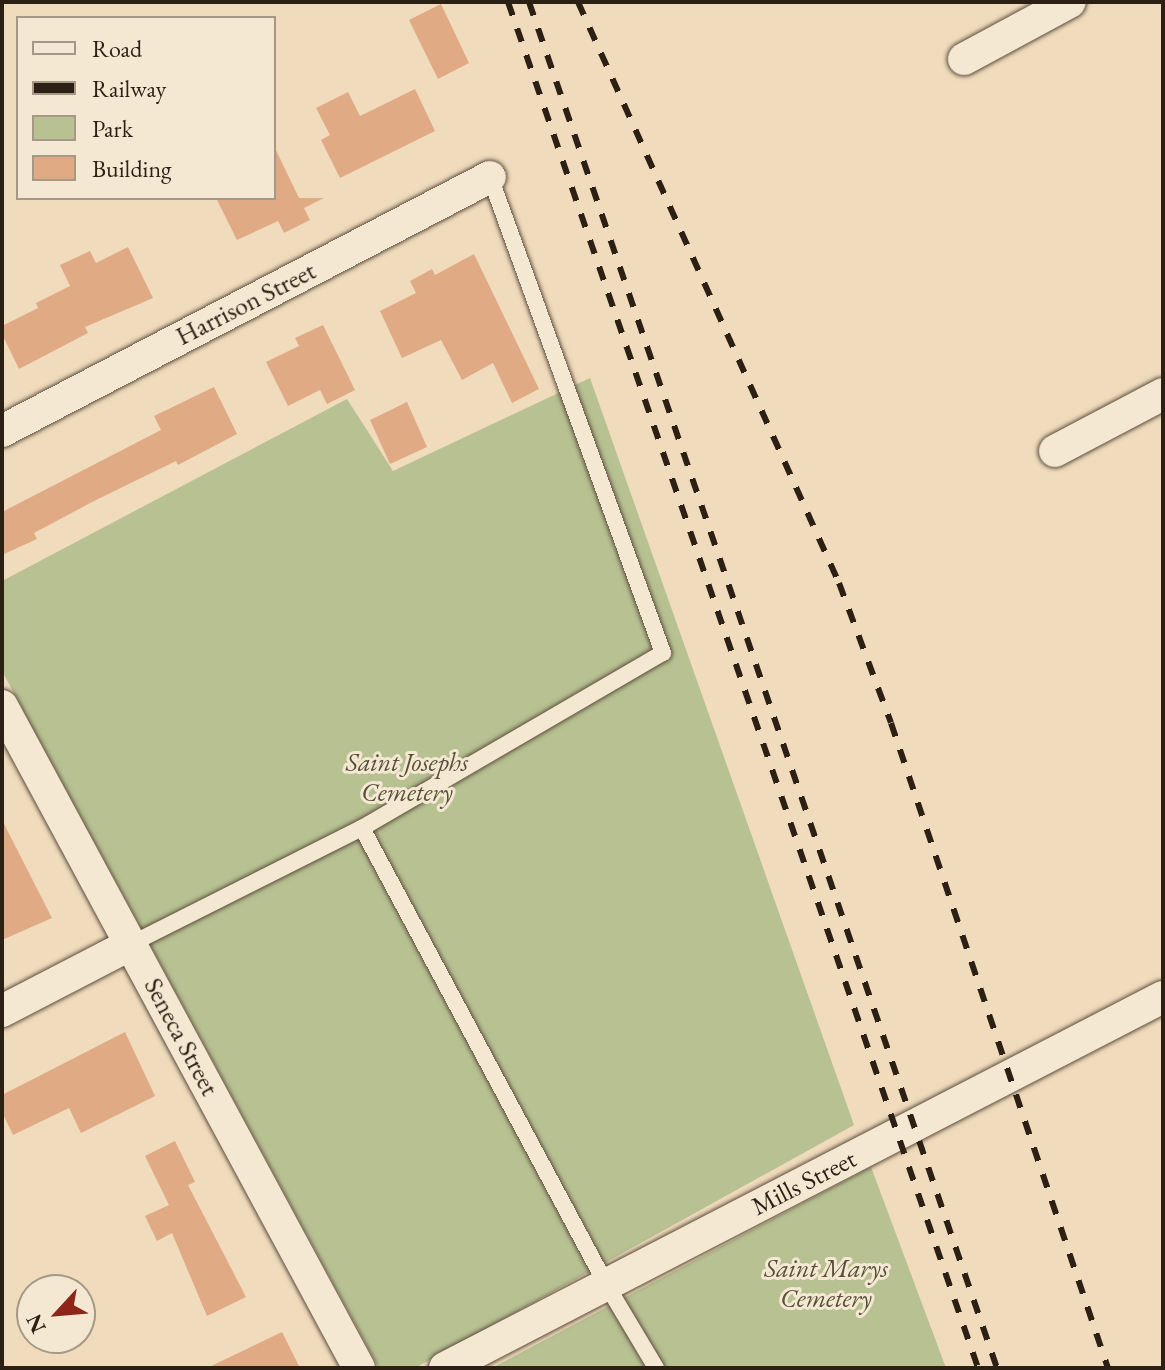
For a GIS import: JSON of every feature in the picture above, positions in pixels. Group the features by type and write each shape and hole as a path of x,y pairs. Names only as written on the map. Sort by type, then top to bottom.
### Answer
{"street":[{"path":"964,59 1070,2"},
{"name":"Harrison Street","path":"2,431 490,177"},
{"path":"1055,451 1163,394"},
{"name":"Seneca Street","path":"2,706 359,1368"},
{"path":"2,1011 131,944"},
{"name":"Mills Street","path":"445,1368 1163,997"}],"lane":[{"path":"131,944 362,828 663,653 490,177"},
{"path":"362,828 606,1284 656,1368"}],"green space":[{"name":"Saint Josephs Cemetery","path":"590,378 854,1125 415,1368 379,1368 2,671 2,581 347,399 393,471"},
{"name":"Saint Marys Cemetery","path":"871,1167 946,1368 492,1368"}],"building":[{"path":"441,4 469,63 438,79 409,20"},
{"path":"415,89 435,131 340,178 321,140 330,135 316,108 348,92 360,116"},
{"path":"276,150 299,198 324,198 304,208 310,220 284,233 278,221 237,240 217,200 276,200"},
{"path":"128,247 153,298 85,327 88,333 19,369 2,334 2,326 38,308 36,303 70,286 60,265 90,251 96,263"},
{"path":"474,254 539,389 512,403 493,363 462,380 441,340 402,358 380,311 416,293 410,281 432,269 435,275"},
{"path":"323,325 355,390 327,404 320,390 288,406 266,362 299,346 295,338"},
{"path":"214,387 237,434 178,465 176,461 94,501 34,533 37,539 2,555 2,512 161,430 154,416"},
{"path":"407,402 427,447 390,464 370,420"},
{"path":"2,820 52,918 2,940"},
{"path":"125,1032 155,1096 81,1133 69,1108 13,1135 2,1112 2,1095"},
{"path":"175,1141 195,1182 188,1185 246,1297 207,1316 172,1233 157,1241 145,1216 169,1205 145,1156"},
{"path":"282,1332 300,1368 207,1368"}],"railway":[{"path":"508,2 978,1368"},
{"path":"529,2 997,1368"},
{"path":"578,2 839,583 891,723 1108,1368"}]}
